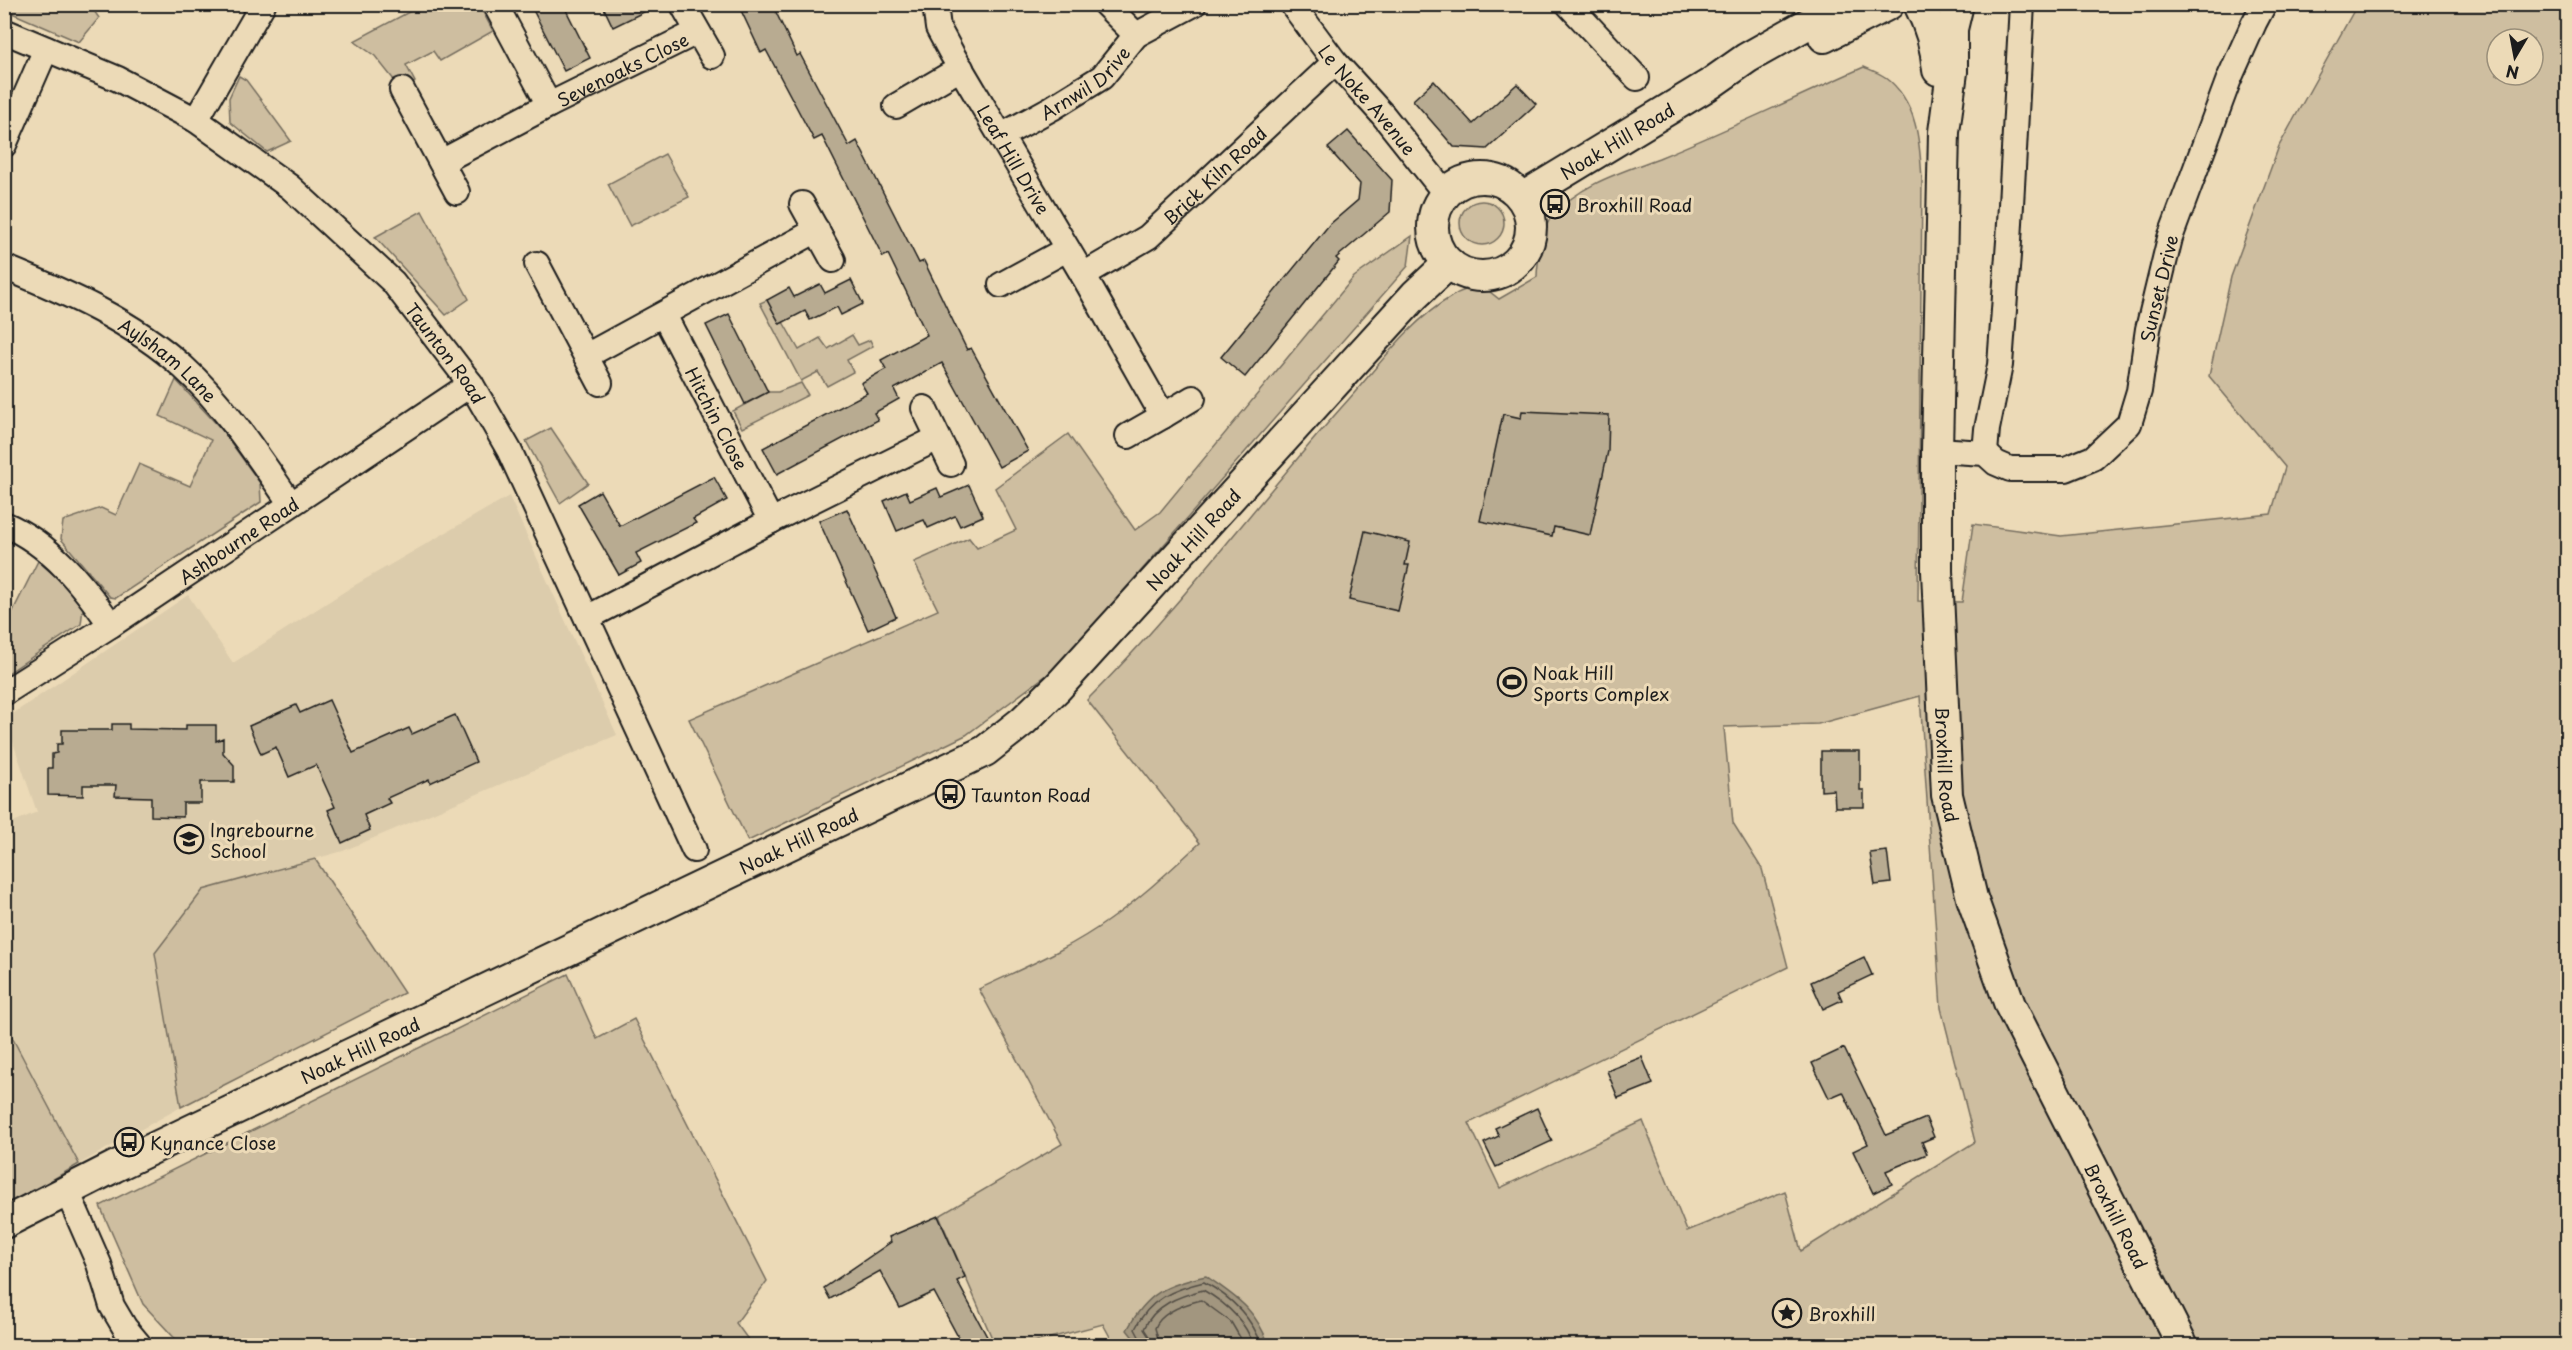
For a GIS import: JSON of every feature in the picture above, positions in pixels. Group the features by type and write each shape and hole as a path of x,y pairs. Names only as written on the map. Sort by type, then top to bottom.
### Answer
{"street":[{"path":"196,120 263,4"},
{"name":"Sevenoaks Close","path":"495,4 549,105"},
{"name":"Leaf Hill Drive","path":"935,4 938,28 1163,416"},
{"path":"1105,4 1136,35"},
{"name":"Arnwil Drive","path":"1001,136 1102,77 1136,35 1194,4"},
{"name":"Le Noke Avenue","path":"1292,4 1335,62 1383,115 1445,193"},
{"path":"1568,4 1637,78"},
{"name":"Noak Hill Road","path":"1522,198 1710,84 1747,58 1843,4"},
{"name":"Noak Hill Road","path":"1710,84 1756,70 1888,4"},
{"path":"1919,4 1942,4"},
{"name":"Broxhill Road","path":"1919,4 1931,31 1936,52 1944,132"},
{"name":"Broxhill Road","path":"1958,4 1952,29 1952,72 1944,132 1937,450 1938,582 1947,795 1972,898 2010,1005 2183,1346"},
{"path":"1937,450 1985,453 1987,429 2000,365 2022,4"},
{"name":"Sunset Drive","path":"1985,453 1996,463 2010,470 2066,469 2093,458 2129,424 2139,391 2148,329 2170,238 2229,79 2264,4"},
{"name":"Sevenoaks Close","path":"684,7 712,56"},
{"name":"Taunton Road","path":"4,31 118,79 196,120 290,187 393,282 471,384 525,482 694,850"},
{"name":"Sevenoaks Close","path":"441,162 549,105 697,32"},
{"path":"4,145 46,49"},
{"name":"Brick Kiln Road","path":"1083,275 1148,237 1335,62"},
{"path":"896,106 961,68"},
{"path":"402,90 457,192"},
{"path":"1480,178 1503,182 1522,198 1530,214 1531,227 1526,249 1520,259 1509,268 1492,275 1474,275 1458,270 1449,263 1441,254 1434,237 1434,218 1445,193 1462,182 1480,178"},
{"path":"802,204 833,260"},
{"path":"586,356 817,230"},
{"path":"1001,285 1067,249"},
{"name":"Noak Hill Road","path":"4,1223 985,751 1023,721 1058,687 1414,296 1449,263"},
{"path":"537,264 600,383"},
{"name":"Aylsham Lane","path":"4,267 93,305 140,334 184,368 243,434 291,504"},
{"name":"Hitchin Close","path":"664,315 771,521"},
{"name":"Ashbourne Road","path":"4,693 111,626 471,384"},
{"path":"1128,436 1193,398"},
{"path":"924,408 951,464"},
{"path":"587,618 771,521 938,438"},
{"path":"4,524 49,552 83,586 111,626"},
{"path":"67,1191 99,1264 112,1306 125,1328 140,1346"}],"shaded area":[{"path":"5,4 90,5 99,18 79,42 5,10"},
{"path":"422,5 479,5 493,31 440,61 433,51 406,65 415,82 402,90 375,56 354,41"},
{"path":"2357,5 2567,5 2567,1345 1115,1346 1103,1324 1023,1345 995,1345 939,1216 1062,1144 979,989 1045,958 1094,930 1144,893 1200,843 1087,700 1155,628 1384,358 1422,318 1463,291 1485,288 1499,299 1537,277 1538,263 1549,220 1563,205 1588,187 1711,136 1864,67 1880,74 1896,87 1911,111 1918,138 1921,166 1918,601 1962,602 1973,524 2061,536 2271,514 2285,467 2209,376 2231,277 2279,146","holes":["1920,696 1941,1008 1975,1142 1801,1251 1785,1191 1687,1231 1643,1121 1500,1188 1469,1123 1788,967 1762,869 1733,823 1724,727 1818,724"]},
{"path":"239,76 246,80 291,141 267,152 230,122 229,98"},
{"path":"665,154 689,197 630,226 608,184"},
{"path":"1482,201 1491,202 1498,207 1503,214 1503,232 1498,239 1491,244 1482,245 1473,244 1466,239 1461,232 1460,223 1461,214 1466,207 1473,202"},
{"path":"422,211 469,299 446,315 375,237"},
{"path":"1412,236 1408,266 1056,668 966,735 748,841 689,719 938,610 914,562 969,538 977,548 1016,530 995,488 1068,434 1135,530 1160,512 1354,277"},
{"path":"767,300 780,324 783,322 799,350 820,338 828,349 852,335 858,345 870,340 873,346 847,360 853,372 827,386 818,372 801,381 760,303"},
{"path":"176,380 222,430 260,483 261,502 116,598 110,597 61,539 63,521 101,508 116,515 139,464 190,486 211,440 160,416"},
{"path":"801,383 808,395 742,428 733,411 768,392 778,392"},
{"path":"551,428 588,483 560,503 526,441"},
{"name":"Ingrebourne School","path":"509,496 617,735 343,851 203,890 155,953 181,1107 79,1164 5,1022 4,826 37,812 5,719 188,595 233,663 350,588"},
{"path":"38,561 62,582 83,608 81,624 5,675 5,627"},
{"path":"315,859 404,993 181,1107 155,953 203,890"},
{"path":"568,974 597,1039 634,1019 767,1281 736,1323 752,1345 181,1345 143,1304 100,1206"},
{"path":"4,1022 79,1164 5,1208 4,1208"}],"water":[{"path":"1206,1276 1244,1305 1257,1321 1269,1345 1139,1345 1127,1330 1143,1307 1159,1292 1169,1287"}],"building":[{"path":"530,4 563,4 590,58 564,71"},
{"path":"602,4 660,4 613,27"},
{"path":"738,4 772,4 797,56 800,54 849,146 857,141 919,263 924,261 967,350 971,348 1028,451 999,467 942,363 894,389 899,399 874,413 878,420 777,474 763,448 867,393 861,383 886,369 881,360 927,335 888,254 883,257 822,136 814,140 766,50 761,53"},
{"path":"1434,81 1473,124 1517,84 1536,104 1487,149 1454,147 1413,100"},
{"path":"1348,131 1392,180 1390,212 1336,258 1339,261 1245,377 1221,357 1329,225 1358,200 1360,184 1328,148"},
{"path":"851,280 863,304 841,315 837,307 810,320 805,311 780,324 767,300 789,288 794,297 820,284 825,293"},
{"path":"729,314 768,392 745,404 706,325"},
{"path":"1522,411 1609,415 1608,451 1590,535 1554,527 1552,536 1480,521 1503,414 1521,418"},
{"path":"714,477 727,500 693,519 696,523 636,553 641,563 619,575 578,504 600,491 620,526"},
{"path":"969,485 983,516 960,526 955,516 928,528 924,520 897,531 884,501 906,491 910,500 937,488 941,497"},
{"path":"847,509 896,617 868,630 819,521"},
{"path":"1365,531 1410,542 1405,565 1409,565 1398,611 1349,600"},
{"path":"329,700 353,753 409,728 412,734 455,715 476,762 430,783 429,779 387,798 390,803 364,815 370,830 342,843 328,810 335,807 316,765 289,777 276,747 261,754 249,726 296,705 300,713"},
{"path":"112,724 129,724 129,729 186,730 186,725 216,725 216,741 223,738 223,753 234,765 234,782 201,782 201,803 183,803 183,817 151,816 151,797 115,796 116,785 83,785 83,796 48,795 48,768 52,768 52,754 57,753 57,744 62,744 62,730 112,730"},
{"path":"1821,751 1860,751 1860,790 1864,790 1864,807 1835,807 1834,790 1821,791"},
{"path":"1887,851 1891,883 1875,885 1870,853"},
{"path":"1864,957 1872,975 1838,991 1842,1000 1823,1009 1811,982"},
{"path":"1844,1048 1886,1135 1926,1118 1934,1137 1922,1142 1927,1154 1886,1171 1892,1184 1873,1193 1853,1151 1868,1144 1843,1092 1829,1098 1812,1063"},
{"path":"1642,1057 1653,1084 1618,1098 1607,1071"},
{"path":"1537,1108 1552,1141 1496,1167 1484,1143 1499,1136 1495,1128"},
{"path":"938,1216 965,1277 957,1281 992,1346 963,1346 934,1292 900,1308 880,1271 830,1299 824,1288 891,1242 889,1237"}],"place":[{"name":"Broxhill Road","path":"1555,204"},
{"name":"Noak Hill Sports Complex","path":"1512,682"},
{"name":"Taunton Road","path":"950,794"},
{"name":"Ingrebourne School","path":"189,839"},
{"name":"Kynance Close","path":"129,1142"},
{"name":"Broxhill","path":"1787,1313"}]}
